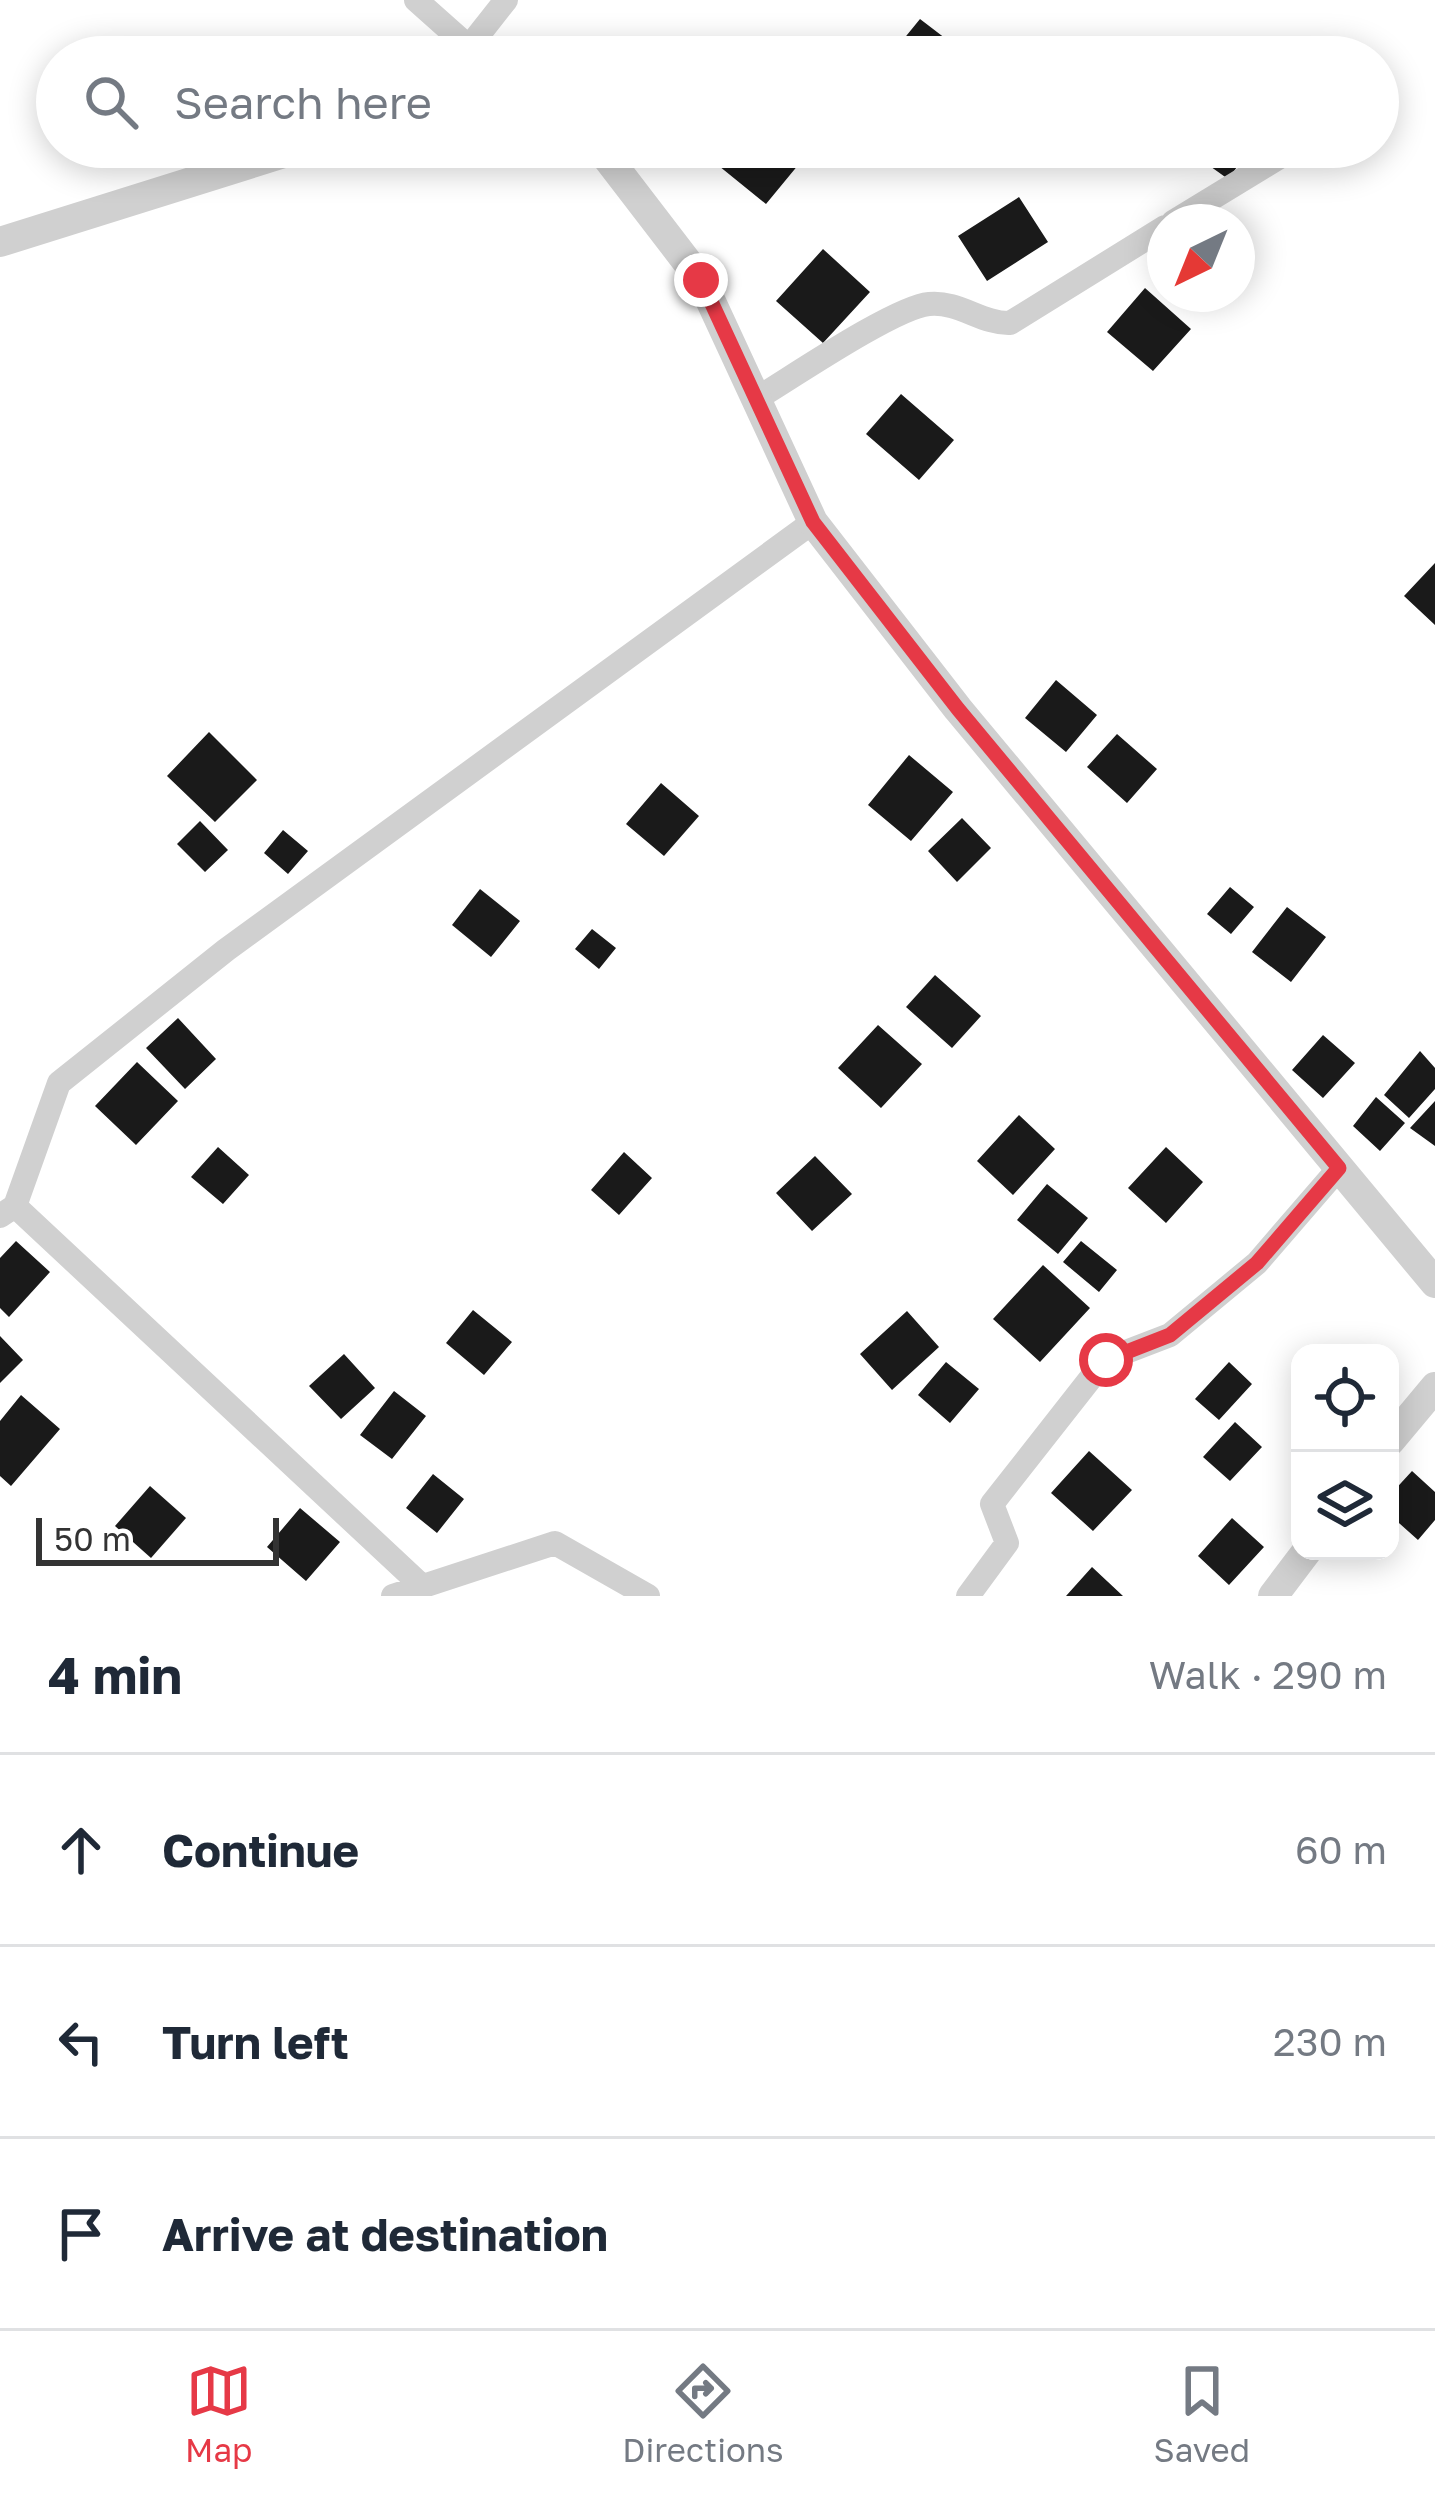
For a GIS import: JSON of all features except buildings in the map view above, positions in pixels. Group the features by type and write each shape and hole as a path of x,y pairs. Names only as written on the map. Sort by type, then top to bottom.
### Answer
{"street":[{"path":"416,0 456,36"},
{"path":"484,36 506,0"},
{"path":"0,242 236,168"},
{"path":"614,168 701,280 813,522 958,709 1435,1283"},
{"path":"1203,204 1262,168"},
{"path":"756,399 924,304 967,308 997,323 1010,322 1147,238"},
{"path":"422,1586 7,1211 59,1083 226,950 813,522"},
{"path":"968,1596 1007,1543 992,1504 1106,1360 1170,1335 1240,1278 1339,1168"},
{"path":"1399,1430 1435,1387"},
{"path":"393,1596 555,1543 648,1596"},
{"path":"1273,1596 1299,1560"}],"route":[{"path":"701,280 813,522 958,709 1339,1168 1257,1263 1170,1335 1106,1360"}]}
